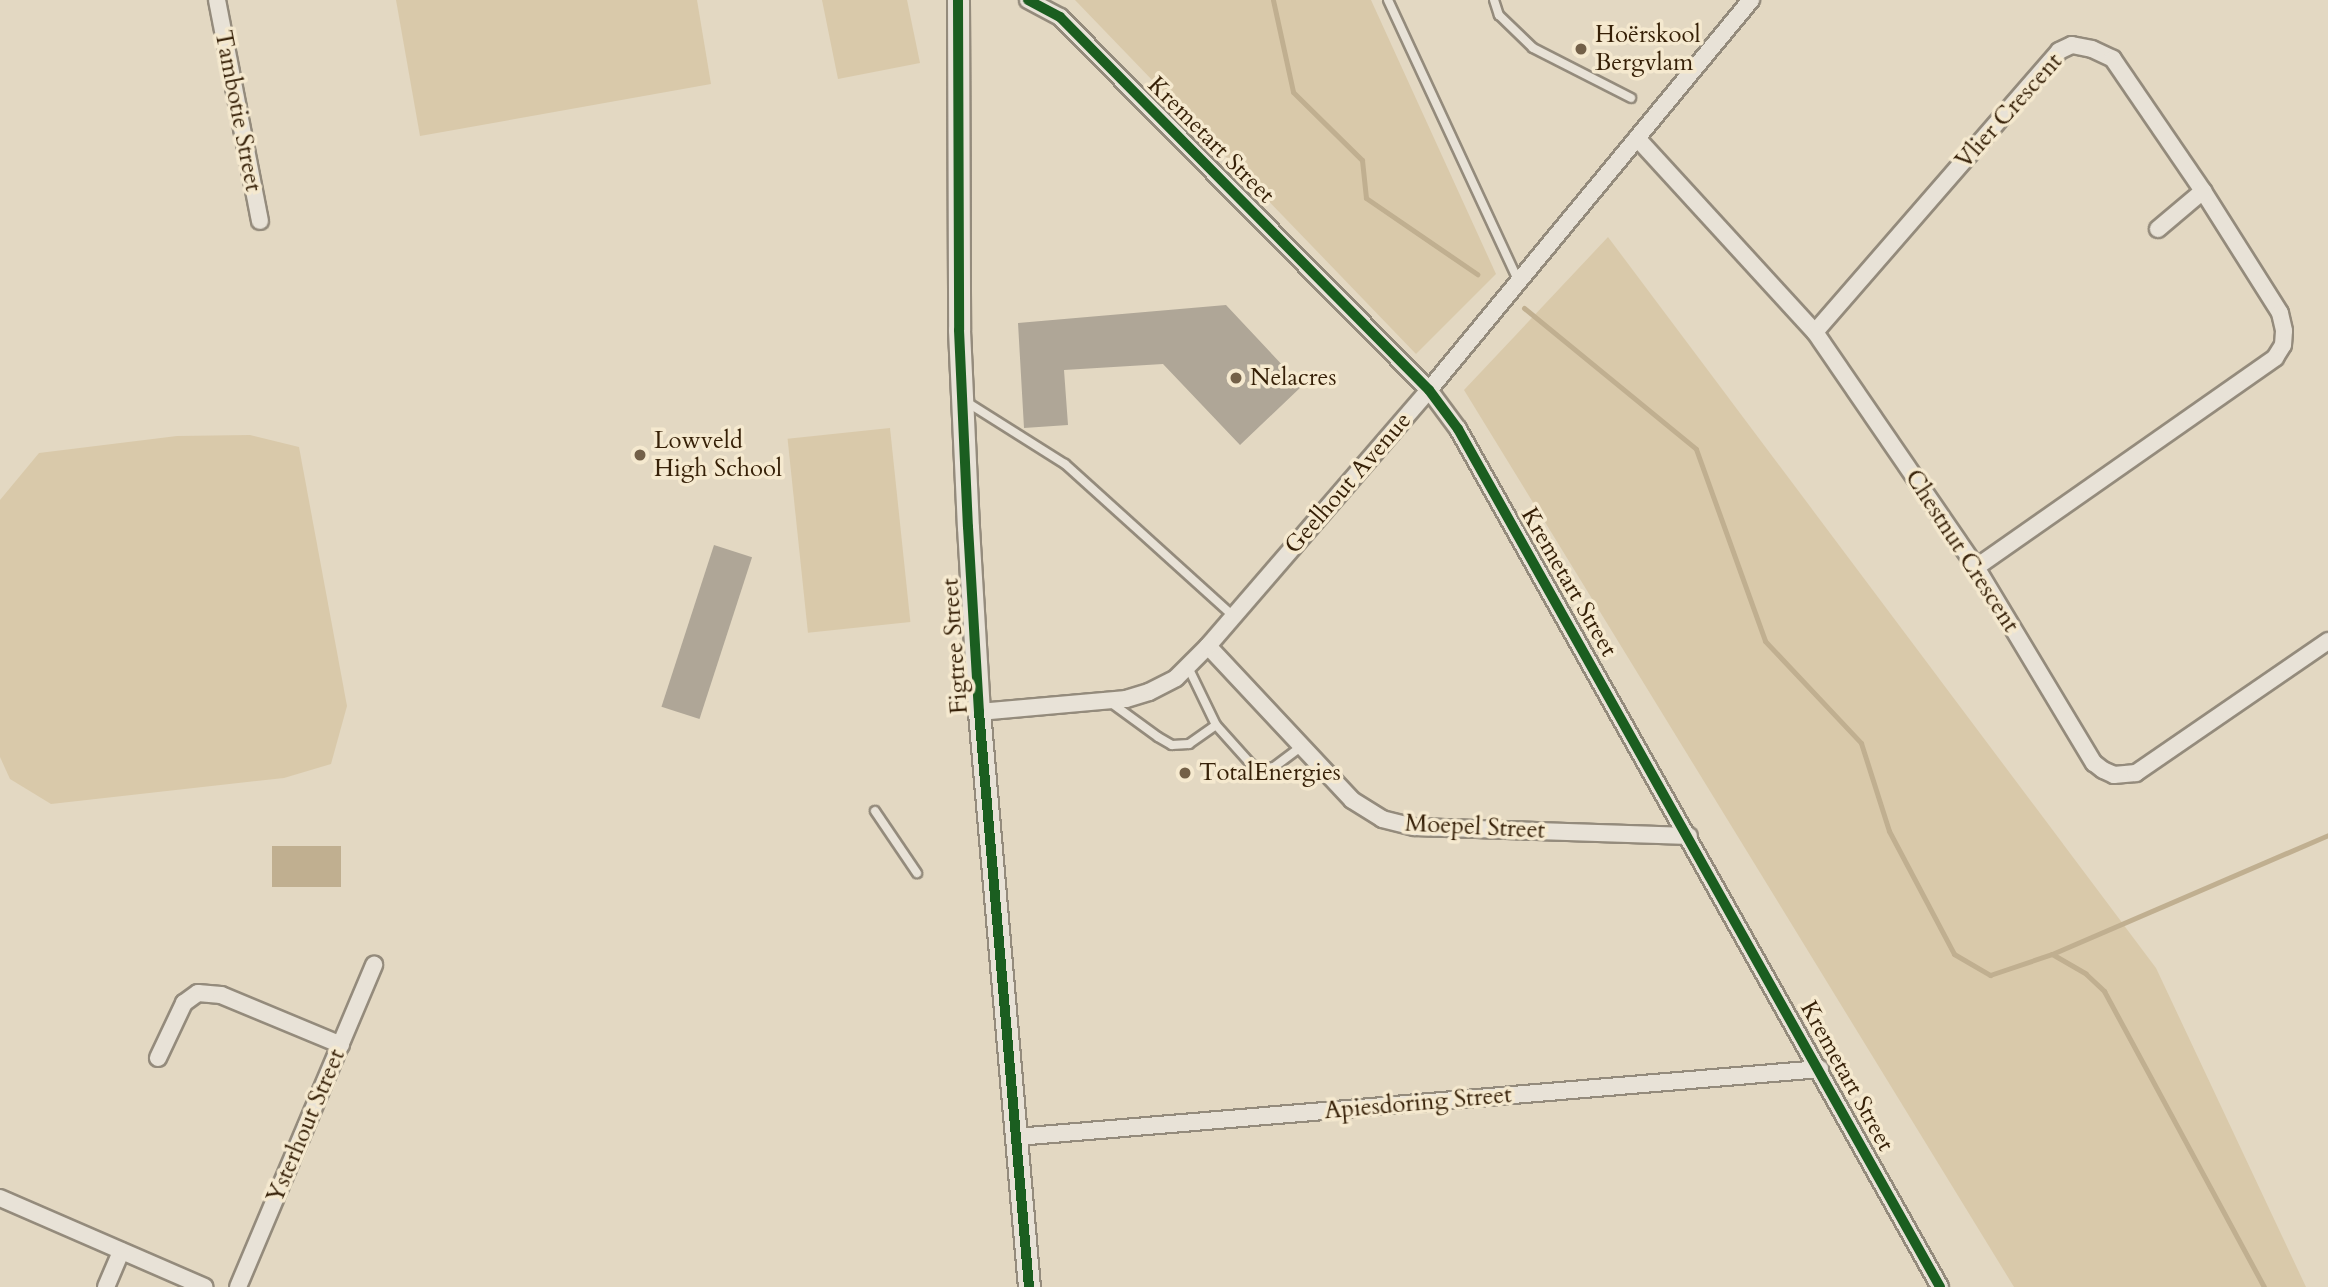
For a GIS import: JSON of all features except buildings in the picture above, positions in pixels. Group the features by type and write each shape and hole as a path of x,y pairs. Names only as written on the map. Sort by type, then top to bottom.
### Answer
{"street":[{"name":"Tambotie Street","path":"217,0 260,221"},
{"name":"Figtree Street","path":"958,0 958,330 979,712 1029,1287"},
{"name":"Kremetart Street","path":"1028,0 1060,17 1429,390 1458,429 1820,1069 1940,1287"},
{"name":"Geelhout Avenue","path":"979,712 1108,700 1149,692 1176,678 1208,646 1429,390 1751,0"},
{"name":"Vlier Crescent","path":"1815,332 2059,51 2073,45 2092,49 2113,59 2203,191 2280,313 2284,331 2283,345 2275,358 1976,567"},
{"name":"Chestnut Crescent","path":"1637,138 1815,332 1976,567 2094,763 2114,775 2136,773 2328,641"},
{"path":"2158,229 2203,191"},
{"name":"Moepel Street","path":"1208,646 1352,800 1382,819 1415,827 1689,836"},
{"name":"Ysterhout Street","path":"238,1287 374,964"},
{"path":"158,1058 184,1003 198,993 221,995 341,1045"},
{"name":"Apiesdoring Street","path":"1017,1137 1820,1069"},
{"path":"0,1198 205,1287"},
{"path":"106,1287 121,1251"}],"lane":[{"path":"1388,0 1519,282"},
{"path":"1494,0 1499,15 1533,48 1631,98"},
{"path":"962,399 1065,464 1233,616"},
{"path":"1188,666 1196,690 1216,725 1251,764 1260,769 1274,767 1302,746"},
{"path":"1108,700 1172,745 1189,744 1216,725"},
{"path":"875,811 917,873"}],"shaded area":[{"path":"396,0 697,0 711,84 420,136"},
{"path":"822,0 907,0 920,63 838,79"},
{"path":"1075,0 1371,0 1496,274 1416,354"},
{"path":"1608,237 2156,968 2306,1287 2014,1287 1464,390"},
{"path":"890,428 910,622 808,633 788,439"},
{"path":"250,435 299,447 347,706 331,764 284,778 51,804 10,779 0,757 0,500 39,453 177,436"},
{"path":"272,846 341,846 341,887 272,887"}],"waterway":[{"path":"1273,0 1293,92 1362,160 1366,198 1477,274"},
{"path":"1524,308 1696,449 1765,641 1861,743 1889,831 1954,954 1990,975 2052,954 2086,974 2104,991 2264,1287"},
{"path":"2052,954 2328,835"}],"cycle path":[{"path":"958,0 959,330 968,527 979,712 1029,1287"},
{"path":"1028,0 1060,17 1429,390 1458,429 1940,1287"}],"place":[{"name":"Hoërskool Bergvlam","path":"1581,49"},
{"name":"Nelacres","path":"1236,378"},
{"name":"Lowveld High School","path":"640,455"},
{"name":"TotalEnergies","path":"1185,773"}]}
